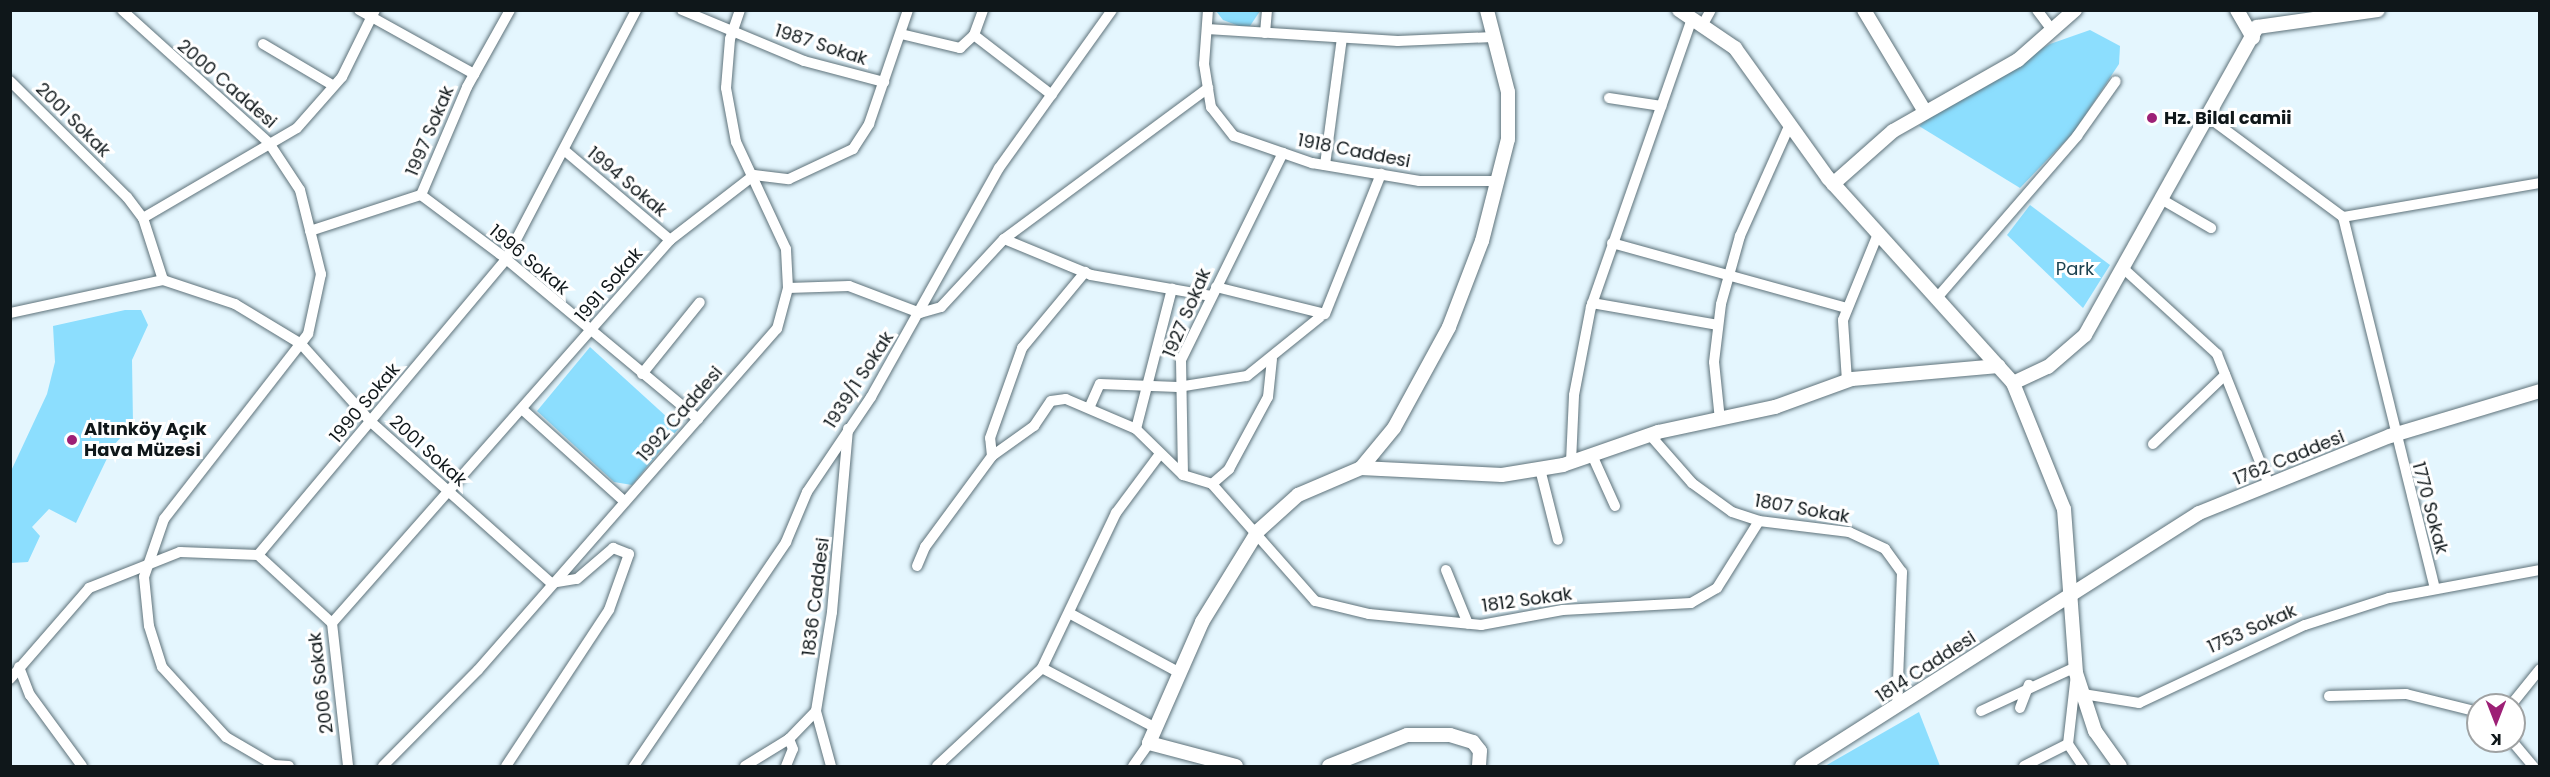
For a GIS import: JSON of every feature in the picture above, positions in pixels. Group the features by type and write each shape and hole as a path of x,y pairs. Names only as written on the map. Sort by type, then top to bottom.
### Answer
{"street":[{"name":"2000 Caddesi","path":"122,10 269,142 300,190 321,274 308,334 164,519 147,567"},
{"path":"359,10 373,14 474,74"},
{"name":"1997 Sokak","path":"310,231 421,195 474,74 510,10"},
{"name":"1990 Sokak","path":"258,555 506,259 636,10"},
{"name":"1987 Sokak","path":"682,10 804,61 884,82"},
{"name":"1992 Caddesi","path":"383,766 478,670 551,583 777,329 788,288 786,249 754,175 736,142 726,88 733,31 740,10"},
{"path":"754,175 789,179 853,149 884,82 908,10"},
{"path":"901,34 951,50 974,35 983,10"},
{"name":"1939/1 Sokak","path":"634,766 741,613 848,429 920,313 999,168 1112,10"},
{"name":"1918 Caddesi","path":"1208,10 1208,88 1211,107 1234,136 1325,165 1381,174 1498,181"},
{"path":"1265,33 1267,10"},
{"path":"1133,766 1149,743 1178,672 1258,531 1298,495 1361,468 1394,428 1449,327 1482,241 1508,139 1508,92 1487,10"},
{"path":"1678,10 1735,48 1833,184 2013,383 2064,509 2076,670 2095,731 2120,766"},
{"path":"1571,462 1574,395 1593,303 1661,106 1697,23 1711,10"},
{"path":"1864,10 1924,110"},
{"path":"2037,10 2052,30"},
{"path":"1833,184 1924,110 2018,60 2075,10"},
{"path":"2237,10 2253,38"},
{"path":"2013,383 2048,367 2085,335 2253,38 2257,27 2378,10"},
{"path":"143,218 269,142 297,128 334,86 373,14"},
{"path":"1207,29 1342,38 1458,42 1493,37"},
{"path":"974,35 1052,95"},
{"path":"1325,165 1342,38"},
{"path":"263,44 334,86"},
{"name":"2001 Sokak","path":"10,81 143,218 162,280 235,304 301,344 371,422 551,583"},
{"path":"1936,299 2076,136 2116,81"},
{"path":"788,288 849,286 920,313 941,307 1004,239 1208,88"},
{"path":"1609,98 1661,106"},
{"path":"2208,117 2343,217 2540,183"},
{"path":"1720,420 1714,362 1718,325 1729,275 1790,124"},
{"name":"1994 Sokak","path":"564,150 670,240"},
{"name":"1927 Sokak","path":"1183,475 1178,387 1181,360 1283,153"},
{"path":"1090,406 1100,384 1178,387 1247,376 1272,359 1327,310 1381,174"},
{"name":"1991 Sokak","path":"332,622 523,410 670,240 754,175"},
{"name":"1996 Sokak","path":"421,195 506,259 589,333 698,419"},
{"path":"2161,199 2211,228"},
{"name":"1770 Sokak","path":"2343,217 2394,435 2435,589"},
{"path":"1847,381 1841,350 1846,308 1878,234"},
{"path":"1004,239 1085,272 1172,289 1213,291 1320,317"},
{"path":"1612,243 1846,308"},
{"path":"2124,269 2217,354 2269,485"},
{"path":"992,456 990,438 1022,348 1085,272"},
{"path":"10,313 162,280"},
{"path":"1136,429 1172,289"},
{"path":"642,374 700,302"},
{"path":"1593,303 1718,325"},
{"path":"1212,484 1229,469 1268,397 1272,359"},
{"path":"1361,468 1419,475 1502,475 1540,469 1571,462 1650,435 1720,420 1847,381 1914,370 1998,366"},
{"path":"2153,444 2225,375"},
{"name":"1762 Caddesi","path":"2069,594 2199,513 2394,435 2540,391"},
{"path":"917,566 925,547 992,456 1034,426 1051,401 1090,406 1136,429 1159,455 1183,475 1212,484 1258,531"},
{"path":"523,410 625,501"},
{"name":"1836 Caddesi","path":"831,766 816,711 832,612 848,429"},
{"name":"1807 Sokak","path":"1650,435 1692,483 1732,512 1759,521 1850,532 1885,549 1902,572 1897,708"},
{"path":"937,766 1042,668 1116,513 1159,455"},
{"path":"1592,455 1615,506"},
{"path":"1540,469 1558,540"},
{"name":"1812 Sokak","path":"1258,531 1316,601 1369,614 1468,624 1563,610 1691,603 1717,588 1759,521"},
{"path":"506,766 609,610 629,555 614,548 577,579 551,583"},
{"path":"10,679 88,588 147,567 180,552 258,555"},
{"name":"2006 Sokak","path":"258,555 332,622 348,766"},
{"path":"147,567 149,626 162,667 226,737 274,765 289,766"},
{"path":"1446,570 1468,624"},
{"name":"1753 Sokak","path":"2083,694 2139,702 2305,625 2435,589 2540,570"},
{"name":"1814 Caddesi","path":"1802,766 1897,708 2069,594"},
{"path":"1069,613 1178,672"},
{"path":"19,667 30,695 82,766"},
{"path":"1042,668 1156,728"},
{"path":"2521,693 2540,669"},
{"path":"1981,711 2029,685 2076,670"},
{"path":"2076,670 2068,744 2083,766"},
{"path":"2020,708 2029,685"},
{"path":"2329,696 2406,694 2466,709"},
{"path":"745,766 789,739 816,711"},
{"path":"1329,766 1407,735 1450,735 1473,742 1480,751 1479,766"},
{"path":"786,766 793,749 789,739"},
{"path":"1149,743 1236,766"},
{"path":"2024,766 2068,744"},
{"path":"2522,753 2533,766"}],"green space":[{"path":"1216,11 1260,11 1250,26 1239,26 1223,20"},
{"path":"2090,30 2120,46 2119,64 2074,132 2020,188 1919,126 1944,105 2050,44"},
{"name":"Park","path":"2030,205 2110,265 2083,308 2007,235"},
{"path":"125,310 141,310 148,325 132,360 133,424 113,446 76,523 49,509 32,527 40,536 28,562 11,563 11,471 47,394 55,362 53,326"},
{"path":"590,347 679,428 632,485 614,482 537,411"},
{"path":"1919,712 1940,766 1825,766"}],"place":[{"name":"Hz. Bilal camii","path":"2152,118"},
{"name":"Altınköy Açık Hava Müzesi","path":"72,440"}]}
